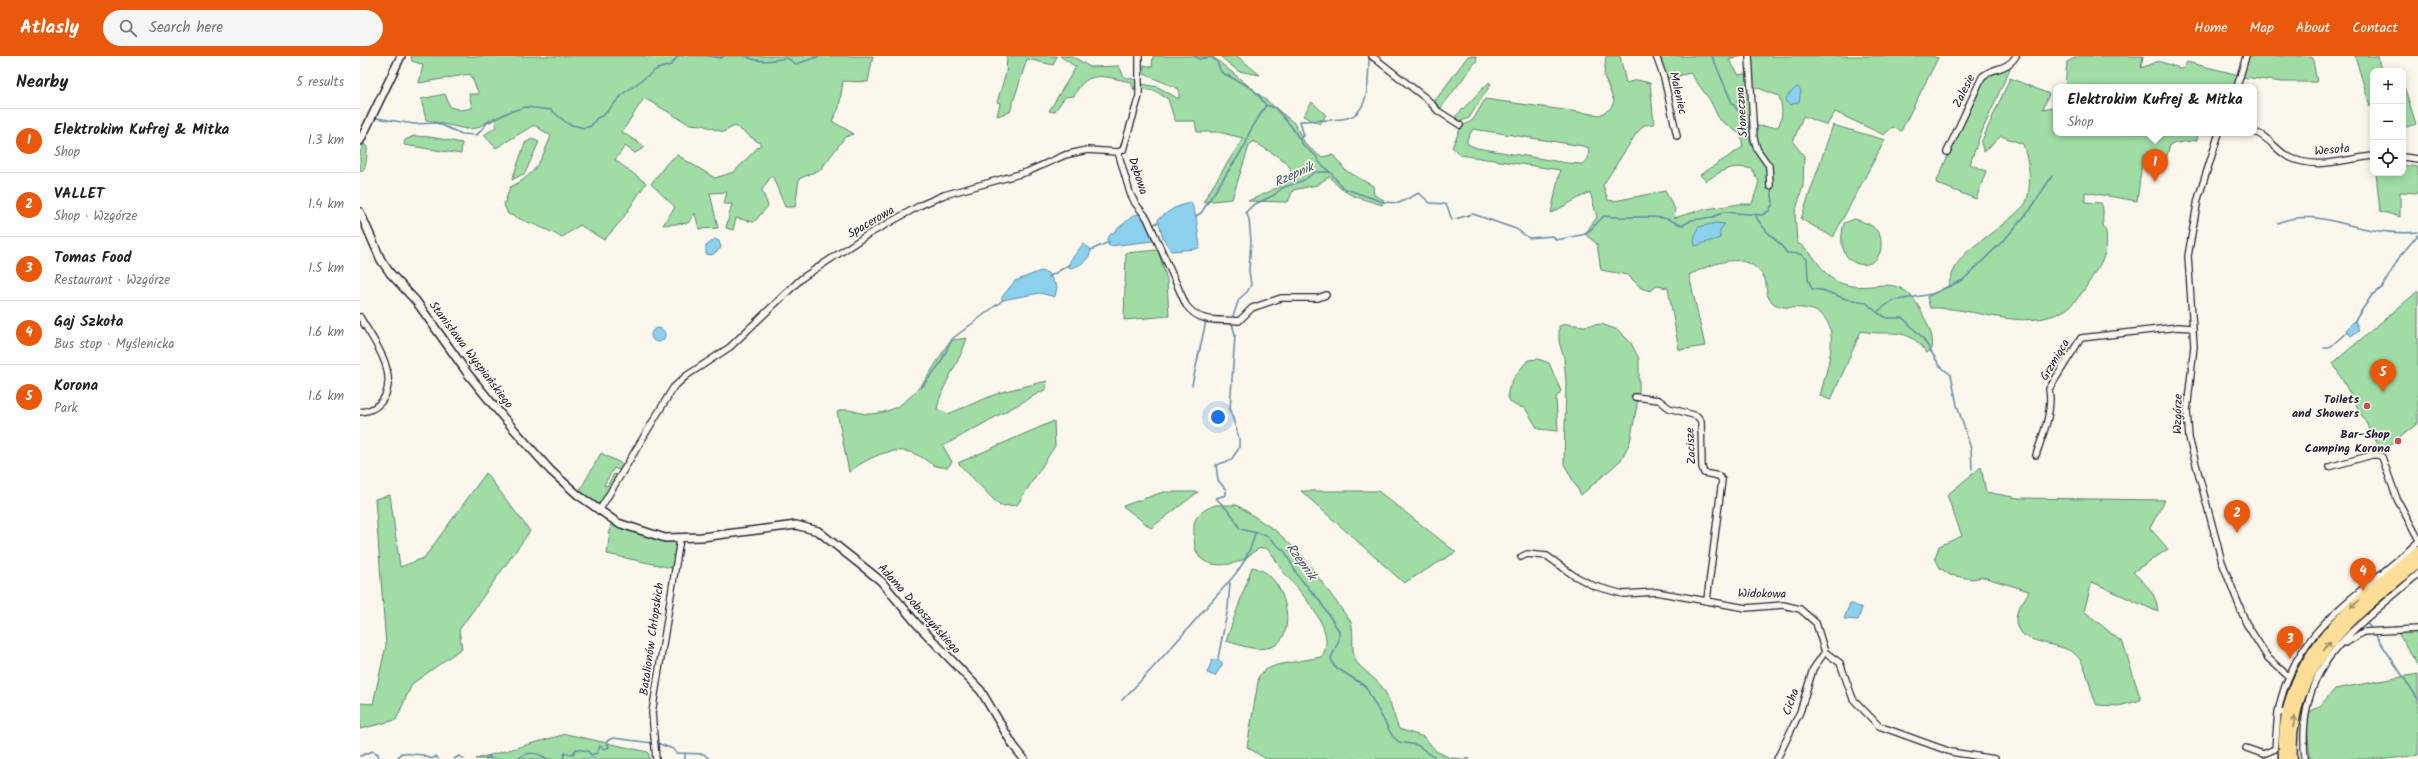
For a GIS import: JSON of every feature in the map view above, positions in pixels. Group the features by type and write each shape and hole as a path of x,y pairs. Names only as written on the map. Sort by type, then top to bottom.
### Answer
{"highway":[{"path":"2284,759 2283,713 2296,683 2303,658 2339,619 2418,552"},
{"path":"2292,759 2293,728 2297,707 2307,679 2317,659 2349,621 2418,564"}],"street":[{"path":"360,141 401,56"},
{"name":"Dębowa","path":"1140,56 1138,103 1123,150 1118,152 1130,193 1135,203 1147,218 1166,256 1171,274 1186,305 1194,315 1201,318 1239,321 1252,308 1281,298 1318,298 1326,295"},
{"path":"1372,56 1428,100 1438,111 1460,125"},
{"name":"Maleniec","path":"1656,56 1664,78 1677,136"},
{"name":"Słoneczna","path":"1748,56 1754,138 1757,149 1769,166 1770,186"},
{"name":"Zalesie","path":"1947,152 1982,77 1987,72 2007,67 2016,56"},
{"path":"2238,84 2246,56"},
{"name":"Wesoła","path":"2257,133 2265,137 2286,155 2314,164 2370,156"},
{"name":"Wzgórze","path":"2218,136 2198,199 2188,256 2194,346 2187,419 2188,438 2197,477 2222,562 2246,623 2268,658 2288,676"},
{"name":"Spacerowa","path":"600,512 673,388 686,376 730,347 802,278 867,235 921,205 944,195 1027,172 1065,155 1086,150 1118,152"},
{"path":"2406,157 2418,159"},
{"name":"Stanisława Wyspiańskiego","path":"360,212 381,260 428,316 468,374 551,471 600,512"},
{"path":"360,317 388,367 389,380 387,391 379,404 371,410 360,412"},
{"name":"Grzmiąca","path":"2036,455 2050,412 2051,402 2049,389 2081,338 2178,327 2192,328"},
{"name":"Zacisze","path":"1635,397 1659,400 1669,408 1697,416 1701,421 1702,466 1704,473 1719,476 1722,480 1707,600"},
{"path":"2329,467 2372,455 2382,457 2398,499 2418,538"},
{"name":"Adama Doboszyńskiego","path":"600,512 618,523 634,530 665,538 680,539 796,525 813,528 824,534 882,581 917,624 981,692 1013,745 1024,759"},
{"name":"Batalionów Chłopskich","path":"656,759 652,713 680,539"},
{"path":"2246,748 2263,754 2275,750 2283,713 2288,676 2303,658 2317,631 2341,605 2418,542"},
{"name":"Widokowa","path":"1521,557 1527,554 1547,556 1579,578 1607,591 1623,594 1656,592 1746,608 1783,605 1800,609 1816,623 1825,652"},
{"path":"2305,759 2303,725 2308,695 2329,658 2342,642 2418,574"},
{"path":"2342,642 2346,643 2363,632 2418,629"},
{"path":"1825,652 1840,663 1853,699 1879,726 1951,752 1995,759"},
{"name":"Cicha","path":"1777,759 1800,712 1814,669 1825,652"}],"green space":[{"path":"411,56 873,56 868,82 843,81 839,108 832,121 854,134 845,137 821,169 799,179 795,207 785,207 772,175 762,190 768,206 754,222 736,218 733,230 726,228 732,204 724,204 727,192 710,193 718,228 699,229 695,213 688,223 663,225 675,207 651,184 667,163 677,155 715,178 734,172 761,144 735,126 723,132 702,125 689,124 644,98 622,132 645,147 635,153 625,146 615,160 646,183 621,221 604,240 580,225 561,238 545,229 508,214 504,205 510,187 526,178 536,167 551,136 534,125 496,148 484,135 496,127 495,117 477,128 466,129 426,120 421,99 445,94 450,107 461,110 472,108 469,94 479,94 470,74 419,83 423,65 412,61"},
{"path":"1007,56 1057,56 1053,65 1027,59 1010,112 997,116 1000,103 997,102 1006,73"},
{"path":"1060,56 1072,56 1090,67 1119,66 1124,77 1137,80 1134,90 1131,82 1105,77 1091,78 1079,87 1074,96 1065,97 1054,112 1049,111 1076,67"},
{"path":"1153,56 1212,56 1294,123 1306,145 1321,157 1333,155 1345,170 1373,186 1374,195 1384,200 1382,205 1359,198 1346,192 1335,183 1330,176 1317,185 1293,190 1288,202 1248,201 1271,191 1288,181 1291,169 1285,161 1253,141 1249,146 1232,199 1203,202 1243,138 1218,132 1197,132 1195,121 1175,121 1168,99 1155,91 1142,89 1142,84 1158,87 1179,99 1179,89 1144,74 1144,65 1152,67"},
{"path":"1237,56 1260,75 1238,71 1221,57"},
{"path":"1468,56 1476,56 1477,60 1440,109 1434,102"},
{"path":"1606,56 1620,56 1626,83 1637,80 1650,83 1654,124 1644,125 1636,134 1603,185 1608,200 1614,201 1665,191 1675,209 1674,218 1701,210 1739,204 1752,204 1759,182 1752,169 1738,167 1728,169 1706,181 1700,175 1743,147 1741,135 1719,119 1710,100 1690,73 1667,79 1660,56 1741,56 1729,60 1739,75 1748,73 1752,140 1770,172 1755,139 1755,126 1778,127 1782,115 1781,104 1779,96 1753,86 1750,56 1932,56 1938,58 1901,131 1892,127 1884,135 1835,112 1827,125 1803,116 1793,142 1804,156 1803,186 1795,213 1797,243 1808,251 1825,272 1836,281 1849,285 1895,286 1905,291 1915,300 1928,325 1932,336 1932,349 1927,353 1920,344 1912,338 1897,333 1861,331 1831,400 1820,396 1830,356 1830,330 1826,319 1817,312 1802,308 1778,306 1772,302 1768,296 1764,277 1757,268 1748,263 1728,261 1718,263 1689,275 1705,346 1679,350 1668,288 1657,286 1650,291 1641,288 1628,275 1601,270 1597,244 1585,234 1597,217 1590,192 1551,213 1560,170 1460,155 1452,147 1461,127 1473,120 1485,99 1600,115 1611,108 1614,101 1604,76","holes":["1473,129 1589,148 1588,159 1582,164 1567,163 1477,148 1467,144 1467,139"]},
{"path":"2079,56 2143,56 2141,68 2158,61 2183,69 2187,62 2239,75 2235,84 2065,84 2067,62"},
{"path":"2248,56 2312,56 2317,82 2282,82 2243,77"},
{"path":"2355,56 2378,56 2380,68 2370,68 2370,106"},
{"path":"2011,66 1979,138 1970,164 1986,171 1976,199 1936,183 1983,77"},
{"path":"2010,78 2049,94 2043,109 2053,107 2053,136 2198,136 2197,140 2170,144 2166,160 2143,155 2137,201 2085,192 2085,202 2101,203 2102,206 2103,224 2107,237 2102,261 2075,302 2065,310 2049,317 2033,320 1999,317 1947,308 1930,308 1927,297 1948,286 1951,277 1962,257 2018,212 2027,200 2029,192 2029,172 2023,144 2001,136 1984,152 1981,143"},
{"path":"1489,82 1491,84 1469,118 1459,122 1454,118"},
{"path":"2406,92 2416,124 2406,127"},
{"path":"1312,102 1326,115 1320,124 1303,116"},
{"path":"1833,125 1885,140 1833,237 1801,219"},
{"path":"414,136 430,137 462,143 461,154 404,145 405,140"},
{"path":"532,139 539,142 525,173 512,180 525,143"},
{"path":"364,144 367,147 366,159 363,171 360,171 360,152"},
{"path":"2406,165 2418,167 2418,193 2400,192 2400,217 2380,211 2376,176 2406,176"},
{"path":"1855,219 1872,226 1880,237 1880,253 1875,260 1867,264 1858,264 1850,260 1844,252 1842,240 1844,223"},
{"path":"1158,250 1167,280 1169,316 1124,320 1126,253"},
{"path":"2418,291 2418,423 2382,452 2333,363"},
{"path":"1566,324 1584,326 1601,324 1618,330 1631,343 1639,359 1639,394 1630,442 1621,460 1581,495 1564,464 1566,383 1564,358 1559,342 1559,326"},
{"path":"967,338 943,390 937,409 948,414 1001,392 1047,381 1046,389 943,446 952,462 948,467 938,467 915,454 907,451 898,451 880,454 863,462 849,472 837,412 841,410 849,410 869,414 883,412 896,407 907,400 916,391 925,380 947,345 953,340"},
{"path":"1538,359 1549,363 1561,391 1556,398 1558,431 1538,429 1525,408 1515,405 1509,400 1509,387 1513,380 1528,360"},
{"path":"1054,421 1055,446 1017,505 1000,506 958,463"},
{"path":"601,453 624,465 621,471 614,468 604,485 607,486 614,474 619,476 606,497 597,505 579,492"},
{"path":"1981,467 1986,492 2018,498 2165,500 2150,528 2168,549 2133,572 2153,594 2156,600 2158,612 2092,582 2084,611 2123,643 2141,700 2119,706 2097,705 2086,671 2080,659 2075,654 2058,646 2027,637 2020,632 2016,624 2017,613 2029,591 1983,577 1972,579 1950,575 1940,568 1935,558 1939,546 1962,536 1947,495"},
{"path":"486,473 530,531 459,630 462,648 412,684 396,720 360,729 360,703 373,704 386,645 375,499 390,495 400,567 424,558"},
{"path":"1301,491 1378,491 1456,552 1404,583"},
{"path":"1163,492 1198,492 1151,528 1123,506"},
{"path":"1215,505 1237,505 1276,531 1301,554 1351,622 1353,631 1353,651 1356,661 1382,687 1390,702 1399,729 1424,737 1436,751 1450,758 1470,759 1266,759 1247,747 1259,676 1265,670 1277,665 1321,657 1326,647 1325,636 1315,611 1266,548 1256,550 1237,562 1226,565 1208,563 1199,556 1194,541 1195,521 1202,512"},
{"path":"611,523 635,533 674,542 677,545 672,568 607,554"},
{"path":"1252,567 1264,572 1274,581 1286,606 1287,620 1285,632 1280,642 1271,647 1260,649 1226,641"},
{"path":"2417,631 2418,633 2418,666 2398,633"},
{"path":"2418,674 2418,755 2388,759 2310,759 2306,714 2320,706 2335,689"},
{"path":"566,734 648,752 650,759 476,759"}],"water":[{"path":"1797,87 1801,90 1799,102 1790,105 1786,102 1787,96"},
{"path":"1191,202 1196,216 1200,247 1196,249 1171,251 1163,238 1158,219 1174,208"},
{"path":"1140,214 1151,230 1153,241 1109,246 1107,239 1110,235 1134,215"},
{"path":"1716,223 1725,224 1720,230 1720,238 1695,246 1694,240 1698,227"},
{"path":"715,239 719,241 721,248 712,255 706,254 706,246"},
{"path":"1083,244 1091,249 1089,256 1080,265 1069,268 1070,261"},
{"path":"1041,271 1048,273 1057,287 1055,297 1040,293 1002,300 1002,297 1015,281"},
{"path":"2355,320 2359,330 2351,336 2346,330"},
{"path":"658,328 663,330 665,335 663,340 658,342 653,340 651,335 653,330"},
{"path":"1850,603 1862,608 1858,620 1844,619"},
{"path":"1215,659 1222,662 1222,665 1215,676 1207,673 1212,660"}],"waterway":[{"path":"376,118 414,124 437,123 462,134 477,135 487,123 509,112 526,107 551,110 568,124 584,128 591,126 597,118 604,115 624,93 657,69 671,65 678,56"},
{"path":"708,56 720,58 724,56"},
{"path":"746,56 761,61 787,58 796,64 821,56"},
{"name":"Rzepnik","path":"1194,56 1199,59 1211,57 1217,62 1221,72 1253,89 1266,105 1275,108 1291,126 1304,146 1316,156 1319,162 1330,172 1315,172 1304,180 1282,188 1274,195 1253,205 1246,212 1249,219 1251,241 1249,270 1251,285 1247,292 1239,299 1232,319"},
{"path":"1712,56 1732,103 1749,125 1750,140 1754,149"},
{"path":"1300,138 1304,136 1300,121 1342,119 1355,114 1360,109 1367,93 1369,58 1372,61"},
{"path":"1196,216 1201,213 1246,144 1249,133 1266,105"},
{"path":"1330,172 1343,188 1383,202 1399,203 1419,193 1430,203 1446,205 1452,220"},
{"path":"1877,312 1892,301 1932,294 1963,280 2005,239 2030,210 2052,176"},
{"path":"1455,219 1473,214 1516,229 1529,238 1553,236 1556,240 1586,234 1604,216 1663,218 1683,225 1692,220 1713,217 1724,212 1762,215 1769,211 1773,203 1771,188"},
{"path":"1756,216 1766,231 1787,253 1800,254 1807,259 1808,279 1812,289 1822,290 1846,299 1865,302 1878,313 1887,318 1903,318 1922,337 1940,366 1951,375 1957,405 1971,449 1972,469"},
{"path":"2278,223 2288,219 2308,217 2379,231 2403,233 2418,232"},
{"path":"1153,225 1158,222"},
{"path":"2354,322 2372,295 2382,288 2400,256 2418,235"},
{"path":"1091,250 1109,242"},
{"path":"1049,277 1070,264"},
{"path":"921,388 940,364 952,339 1003,300"},
{"path":"1192,385 1206,321"},
{"path":"1215,323 1231,324"},
{"name":"Rzepnik","path":"1232,323 1235,335 1230,409 1239,438 1239,448 1231,460 1216,465 1218,480 1226,490 1226,495 1216,498 1233,516 1240,529 1266,535 1285,552 1298,576 1319,600 1339,631 1339,640 1331,658 1334,666 1365,686 1393,737 1399,742 1417,745 1437,759"},
{"path":"2324,348 2329,348 2348,331"},
{"path":"1122,700 1167,653 1231,579 1248,554 1255,533"},
{"path":"1218,658 1228,608 1230,583"},
{"path":"2366,621 2372,630"},
{"path":"2375,634 2418,699"},
{"path":"563,759 565,753 573,754 576,749 588,751 591,755 597,753 600,746 604,749 609,747 607,741 613,738 653,743"},
{"path":"657,743 673,749 676,753 704,754 709,759"},
{"path":"360,756 373,751 378,754 379,759"},
{"path":"397,759 401,753 423,755 432,759 436,756 438,759"},
{"path":"518,759 522,756 533,753 547,759"},
{"path":"685,753 685,759"},
{"path":"454,759 459,756 464,759"},
{"path":"485,759 489,756 491,759"}],"place":[{"name":"Elektrokim Kufrej & Mitka","path":"2155,182"},
{"name":"Korona","path":"2383,392"},
{"name":"Toilets and Showers","path":"2367,406"},
{"name":"Bar-Shop Camping Korona","path":"2398,441"},
{"name":"VALLET","path":"2237,533"},
{"name":"Gaj Szkoła","path":"2363,591"},
{"name":"Tomas Food","path":"2290,659"}]}
